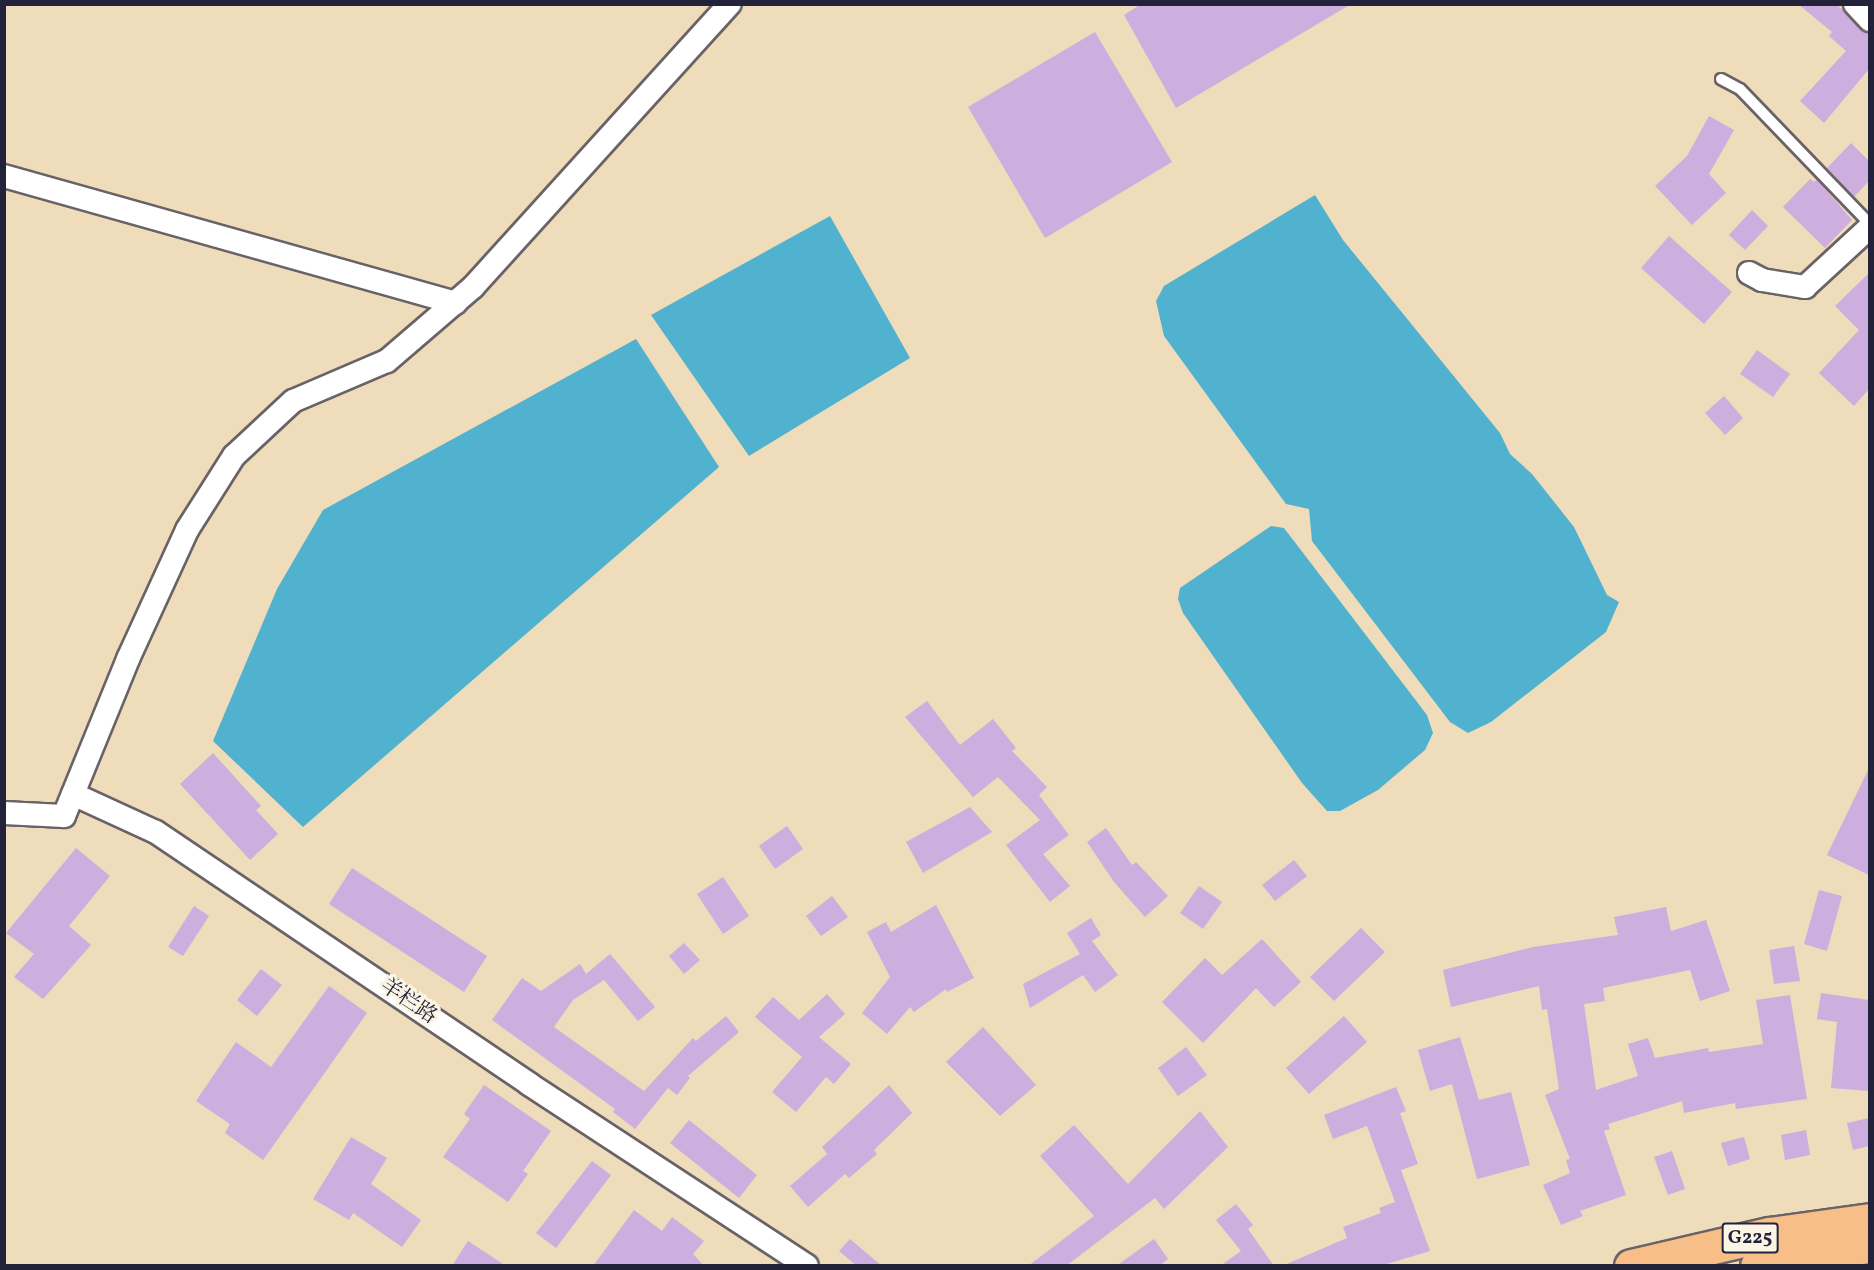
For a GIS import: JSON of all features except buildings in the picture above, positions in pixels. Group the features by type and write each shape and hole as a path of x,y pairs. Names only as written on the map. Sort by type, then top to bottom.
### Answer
{"highway":[{"name":"G225","path":"1631,1266 1769,1234 1869,1220"},
{"name":"G225","path":"1757,1266 1804,1253 1869,1246"}],"street":[{"path":"4,813 64,816 187,530 234,456 293,401 387,361 455,303 729,4"},
{"path":"1855,4 1869,20"},
{"path":"4,176 455,303"},
{"path":"1749,273 1762,280 1805,288 1869,226"},
{"name":"羊栏路","path":"73,794 156,832 807,1266"}],"lane":[{"path":"1721,79 1740,89 1869,226"}],"water":[{"path":"1315,195 1343,240 1500,433 1510,454 1532,474 1574,527 1607,595 1619,602 1606,632 1491,722 1468,733 1450,722 1312,541 1309,509 1286,504 1164,336 1156,301 1164,286"},
{"path":"830,216 910,358 749,456 651,315"},
{"path":"636,339 719,467 303,827 213,741 277,589 323,510"},
{"path":"1271,526 1284,528 1427,715 1433,733 1425,750 1378,790 1340,811 1327,811 1302,783 1183,613 1178,599 1180,588"}]}
